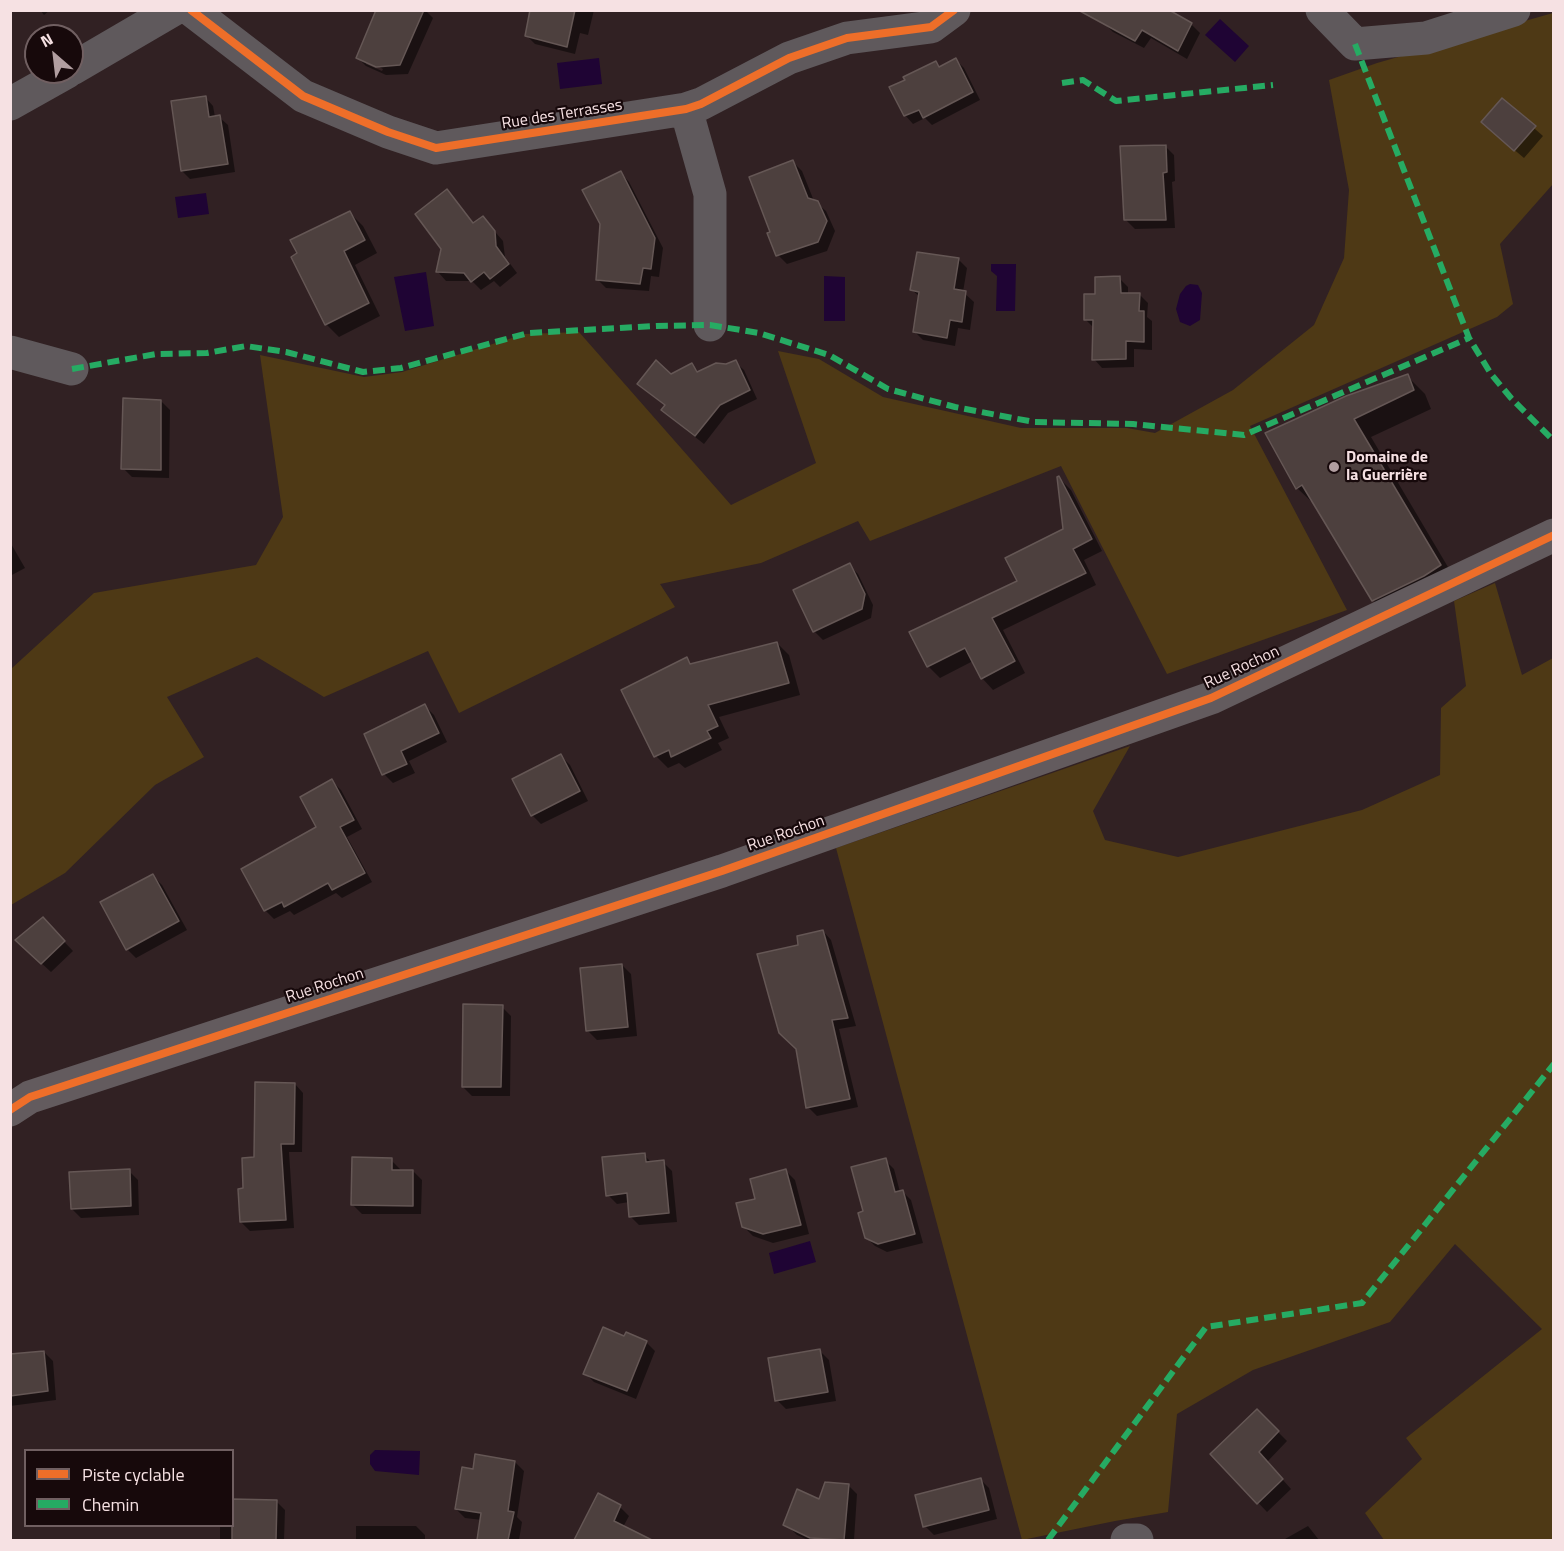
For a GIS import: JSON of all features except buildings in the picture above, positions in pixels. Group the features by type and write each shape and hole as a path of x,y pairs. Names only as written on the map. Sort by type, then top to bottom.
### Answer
{"street":[{"path":"84,62 173,10"},
{"name":"Rue des Terrasses","path":"191,10 303,96 388,132 436,148 686,109 701,104 789,58 847,38 931,27 954,10"},
{"path":"1322,10 1355,44 1426,38 1514,10"},
{"path":"10,104 46,84"},
{"path":"686,109 710,194 710,325"},
{"path":"10,352 72,369"},
{"name":"Rue Rochon","path":"10,1110 30,1097 722,871 1211,698 1554,535"},
{"path":"1127,1540 1137,1540"}],"shaded area":[{"path":"1553,13 1553,184 1500,244 1513,304 1497,317 1250,426 1347,610 1167,674 1061,466 870,541 858,521 761,563 660,584 675,607 459,713 428,651 324,697 257,657 167,697 204,757 155,785 65,873 11,905 11,669 94,593 256,565 283,517 260,355 364,377 402,372 525,334 579,332 731,505 816,463 778,351 819,359 883,397 1021,428 1127,428 1155,433 1233,390 1314,325 1344,258 1349,190 1329,80 1377,63"},
{"path":"1220,19 1249,46 1235,62 1205,35"},
{"path":"599,58 602,84 560,89 557,63"},
{"path":"206,193 209,214 178,218 175,197"},
{"path":"991,264 1016,264 1015,311 996,311 997,276 991,271"},
{"path":"426,272 434,326 405,331 394,277"},
{"path":"824,276 845,277 845,321 824,321"},
{"path":"1190,284 1198,285 1202,293 1200,320 1190,326 1180,322 1176,309 1180,294"},
{"path":"1495,583 1522,675 1553,658 1553,1540 1384,1540 1365,1513 1422,1459 1406,1438 1542,1329 1455,1244 1390,1322 1253,1370 1177,1414 1168,1512 1022,1540 836,848 1130,746 1093,811 1105,840 1178,857 1362,810 1440,775 1441,708 1466,686 1454,601"},
{"path":"810,1241 816,1262 774,1274 769,1253"},
{"path":"375,1450 420,1451 419,1475 375,1471 370,1464 370,1455"}],"marked path":[{"path":"1355,44 1469,338 1491,374 1511,398 1554,441"},
{"path":"1062,83 1083,80 1116,101 1273,85"},
{"path":"72,369 156,354 207,353 246,346 286,352 363,372 401,368 528,333 710,325 759,333 829,355 888,389 955,407 1034,422 1133,424 1244,435 1469,338"},
{"path":"1048,1540 1206,1327 1362,1303 1554,1064"}],"cycle path":[{"path":"191,10 303,96 388,132 436,148 686,109 701,104 789,58 847,38 931,27 954,10"},
{"path":"10,1110 30,1097 722,871 1211,698 1554,535"}],"place":[{"name":"Domaine de la Guerrière","path":"1334,467"}]}
